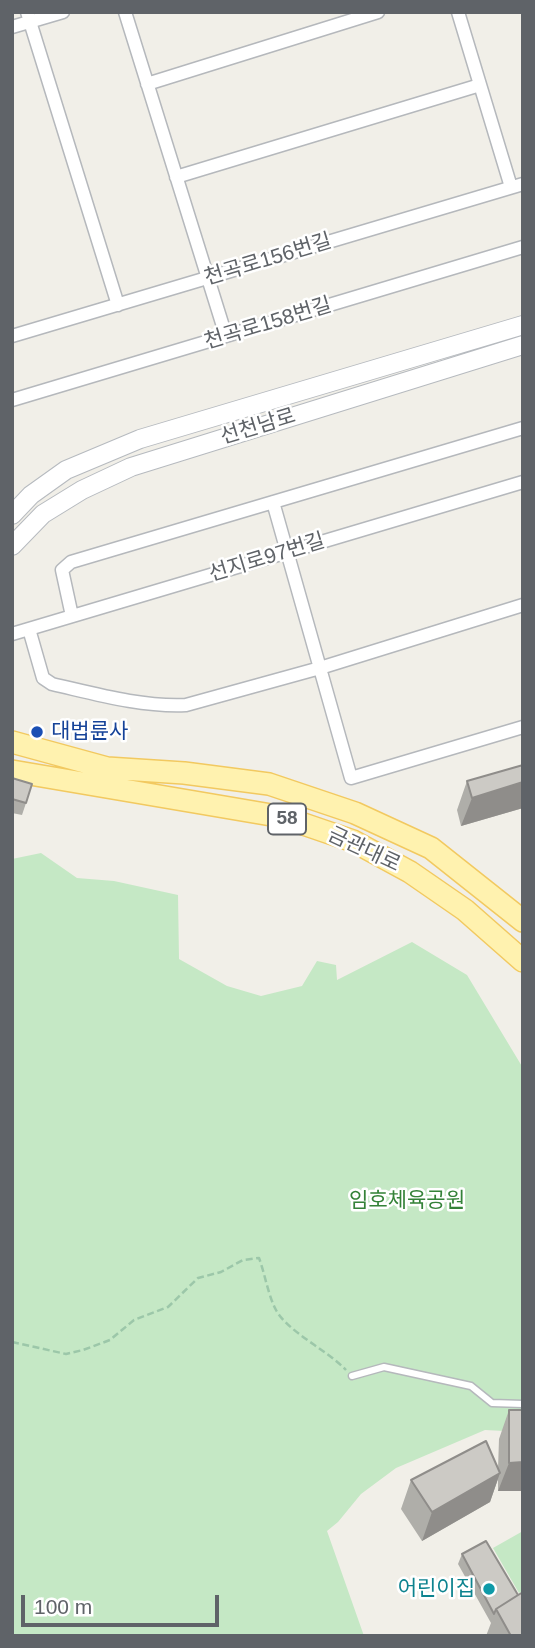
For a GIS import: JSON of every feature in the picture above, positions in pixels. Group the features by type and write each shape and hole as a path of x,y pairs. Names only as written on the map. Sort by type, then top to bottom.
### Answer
{"main road":[{"name":"선천남로","path":"12,515 31,495 66,470 140,439 523,325"},
{"name":"선천남로","path":"12,546 43,514 82,489 131,467 523,345"},
{"name":"금관대로","path":"12,742 107,768 269,784 355,813 431,848 523,921"},
{"name":"금관대로","path":"12,771 283,817 353,841 410,872 465,909 523,961"}],"street":[{"path":"12,26 29,17 63,12"},
{"path":"125,12 226,336"},
{"path":"147,84 379,12"},
{"path":"458,12 480,85 517,185"},
{"path":"29,17 118,305"},
{"path":"176,177 480,85"},
{"name":"천곡로156번길","path":"12,336 517,185"},
{"name":"천곡로158번길","path":"12,400 523,247"},
{"path":"72,616 62,570 71,562 523,428"},
{"name":"선지로97번길","path":"12,634 523,482"},
{"path":"273,502 351,778 523,727"},
{"path":"29,629 43,678 52,684 118,699 167,706 187,705 320,668 523,605"}],"lane":[{"path":"352,1376 384,1367 471,1386 492,1403 523,1404"}],"path":[{"path":"12,1342 66,1354 83,1350 110,1340 134,1320 168,1307 198,1278 221,1272 243,1260 260,1258 276,1310 286,1322 333,1356 352,1376"}],"green space":[{"name":"임호체육공원","path":"41,853 77,878 114,881 178,895 179,959 227,986 261,996 302,986 317,961 336,965 337,980 412,942 467,975 523,1068 523,1432 485,1430 396,1468 361,1494 327,1531 364,1636 12,1636 12,859"},
{"path":"523,1531 523,1591 519,1593 493,1548"}],"building":[{"path":"523,765 523,782 472,798 467,781"},
{"path":"12,778 32,784 26,803 12,799"},
{"path":"509,1410 523,1410 523,1462 509,1463"},
{"path":"486,1441 500,1473 432,1512 411,1480"},
{"path":"486,1541 518,1595 496,1609 494,1614 462,1554"},
{"path":"523,1592 523,1636 511,1636 496,1609"}],"place":[{"name":"대법륜사","path":"37,732"},
{"name":"어린이집","path":"489,1589"}]}
